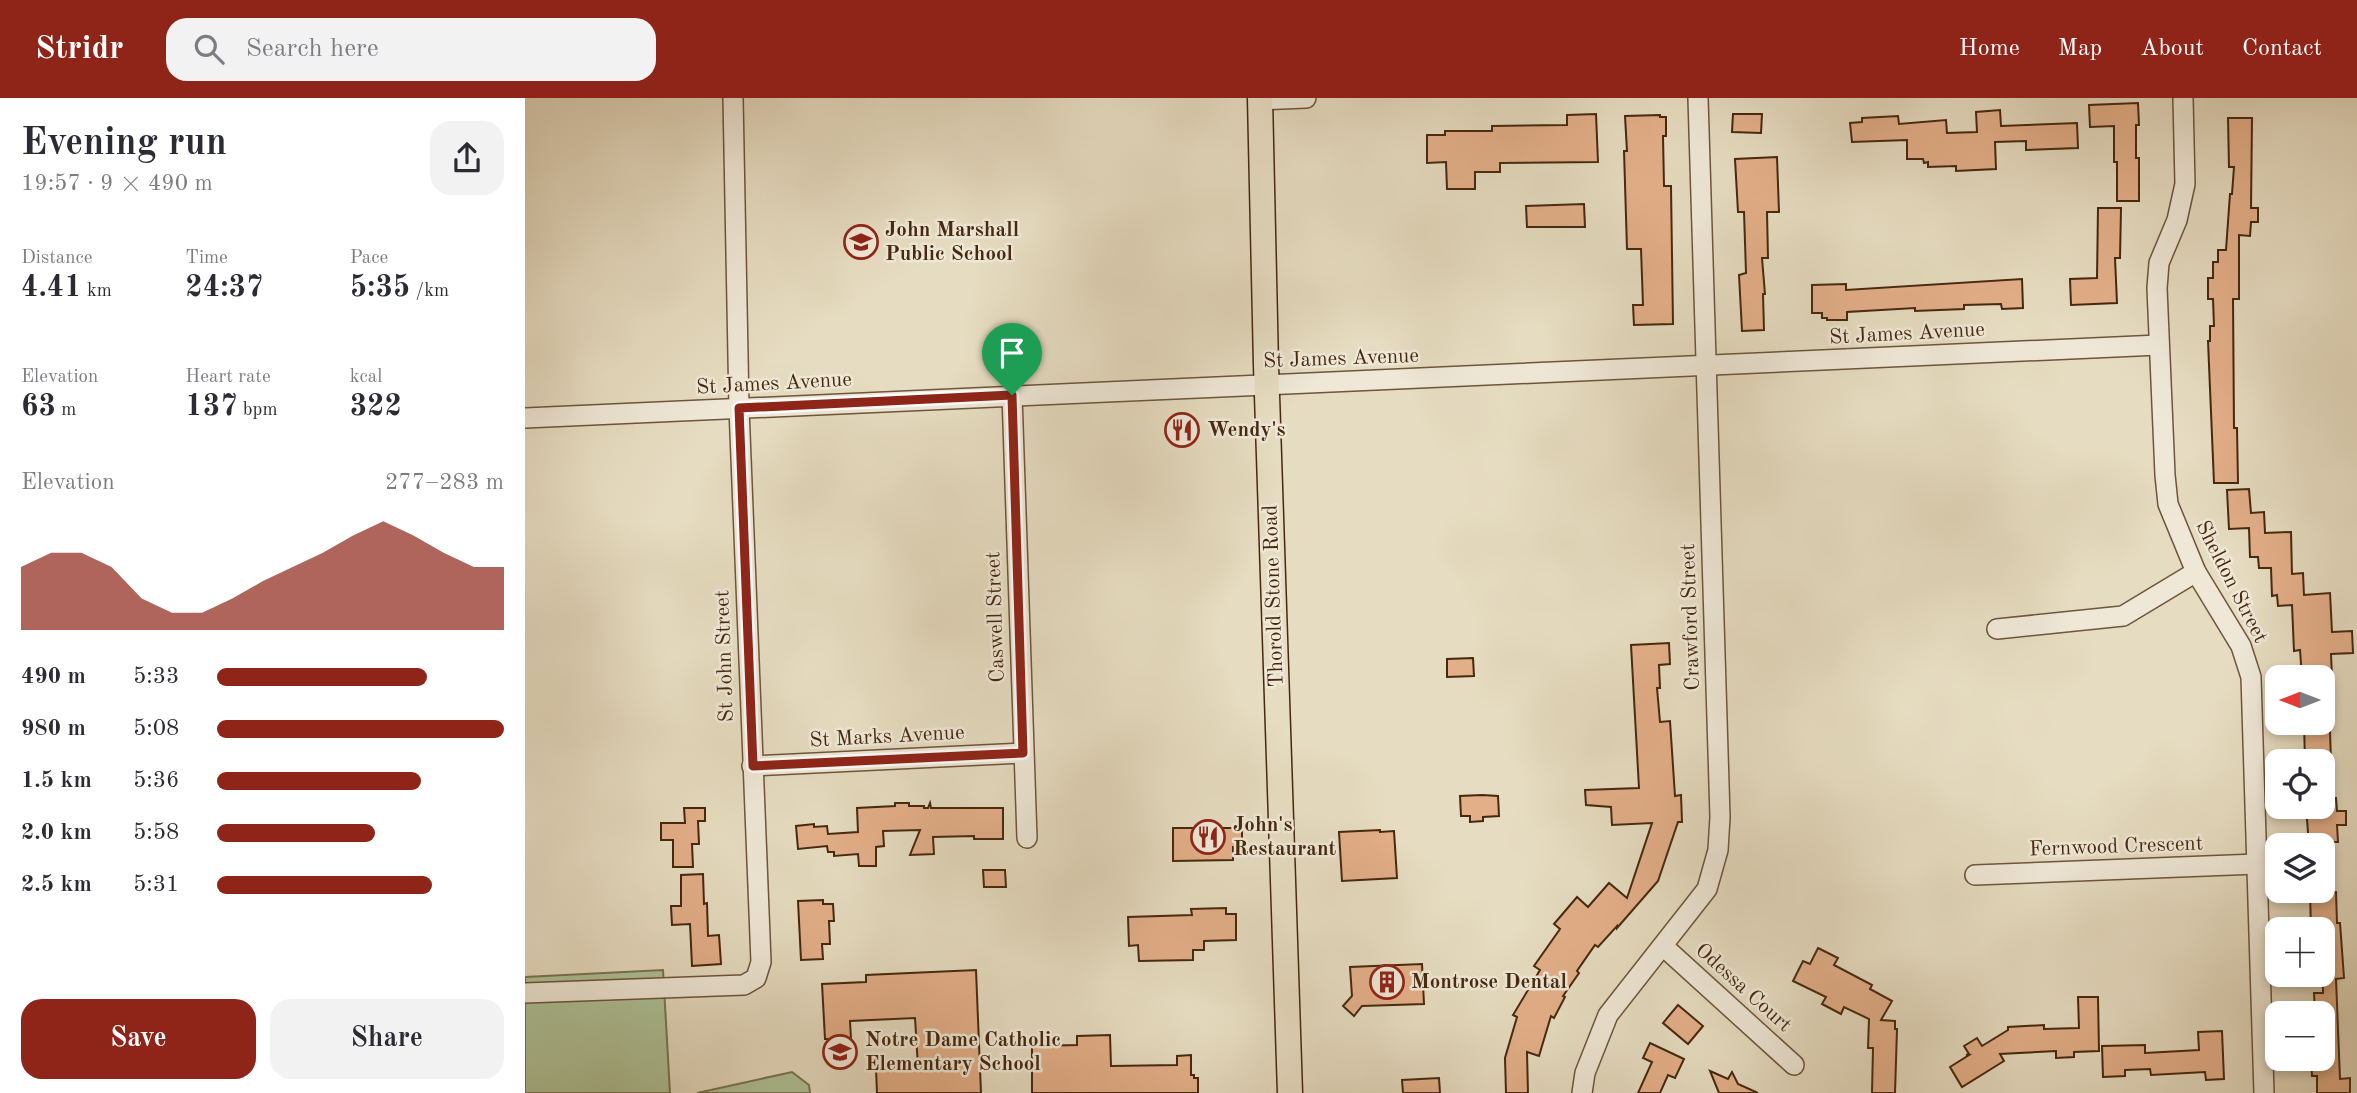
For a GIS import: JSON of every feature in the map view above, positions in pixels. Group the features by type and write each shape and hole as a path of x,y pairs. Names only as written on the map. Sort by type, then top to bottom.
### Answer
{"main road":[{"name":"Thorold Stone Road","path":"1260,99 1290,1093"}],"street":[{"name":"St John Street","path":"525,993 744,985 756,978 761,962 739,408 733,98"},
{"path":"1260,99 1306,98"},
{"name":"Crawford Street","path":"1582,1093 1585,1073 1608,1015 1707,889 1719,850 1720,803 1697,98"},
{"name":"Sheldon Street","path":"2183,98 2185,184 2177,220 2159,263 2157,288 2168,504 2196,572 2241,646 2251,677 2264,1093"},
{"name":"St James Avenue","path":"525,418 2159,345"},
{"name":"Caswell Street","path":"1012,395 1027,838"},
{"path":"1997,629 2123,616 2196,572"},
{"name":"St Marks Avenue","path":"753,766 1023,753"},
{"name":"Fernwood Crescent","path":"1975,875 2257,864"},
{"name":"Odessa Court","path":"1663,946 1794,1065"}],"green space":[{"path":"663,970 670,1093 525,1093 525,977"},
{"path":"792,1072 809,1085 810,1093 697,1093"}],"building":[{"path":"2138,103 2136,158 2139,158 2139,201 2117,201 2114,126 2090,127 2089,105"},
{"path":"2000,110 2001,126 2077,123 2078,148 2026,150 2026,141 1995,142 1996,169 1956,171 1956,166 1928,167 1928,162 1924,163 1923,159 1907,159 1907,140 1852,142 1850,123 1862,122 1862,118 1898,116 1899,124 1946,120 1947,133 1977,132 1976,112"},
{"path":"1596,114 1598,162 1500,163 1500,172 1475,172 1475,189 1447,189 1446,162 1427,163 1427,135 1445,135 1445,131 1492,131 1492,126 1567,125 1567,115"},
{"path":"1733,114 1762,114 1761,133 1732,132"},
{"path":"1625,116 1666,117 1666,136 1663,136 1664,186 1671,186 1673,324 1634,325 1633,305 1643,305 1641,249 1627,249"},
{"path":"2228,118 2252,118 2251,208 2258,208 2258,222 2251,222 2250,236 2239,235 2239,299 2233,299 2234,428 2237,428 2238,483 2214,483 2208,341 2210,326 2214,326 2213,299 2208,299 2208,278 2213,278 2213,262 2218,262 2218,250 2226,250 2234,167 2229,167"},
{"path":"1777,157 1779,212 1767,212 1768,258 1762,258 1764,330 1742,331 1739,275 1746,273 1744,212 1738,212 1735,159"},
{"path":"1584,204 1585,227 1527,227 1526,206"},
{"path":"2098,208 2121,208 2120,258 2115,258 2117,303 2071,305 2070,279 2097,278"},
{"path":"2022,279 2023,308 2002,309 2001,304 1964,305 1964,309 1915,311 1915,308 1847,312 1847,320 1827,320 1822,318 1822,313 1812,313 1812,285 1846,284 1846,290"},
{"path":"2249,489 2251,513 2264,512 2265,533 2291,532 2292,574 2303,573 2304,595 2330,593 2332,632 2352,631 2353,653 2331,654 2331,665 2301,665 2300,650 2294,651 2292,605 2278,606 2277,595 2272,596 2271,568 2259,568 2258,557 2250,557 2249,528 2229,529 2227,490"},
{"path":"1669,643 1670,664 1659,665 1660,688 1657,688 1660,722 1670,721 1675,796 1681,795 1682,822 1678,822 1658,881 1617,928 1598,947 1595,945 1577,971 1579,973 1563,996 1565,997 1554,1018 1551,1016 1539,1056 1527,1052 1528,1093 1506,1093 1505,1058 1517,1017 1513,1015 1540,970 1534,966 1560,929 1554,924 1577,897 1588,907 1609,883 1627,898 1652,823 1612,825 1611,807 1586,805 1585,790 1639,788 1631,645"},
{"path":"1473,658 1474,676 1447,677 1447,659"},
{"path":"2304,735 2330,735 2331,749 2305,749"},
{"path":"1460,796 1498,796 1499,816 1483,817 1483,821 1470,822 1470,816 1461,816"},
{"path":"2336,798 2337,811 2346,811 2346,825 2337,825 2338,842 2335,842 2335,833 2308,833 2307,819 2335,819"},
{"path":"895,803 909,803 909,806 924,808 928,808 930,803 931,808 1003,808 1003,839 974,839 974,836 933,837 934,854 910,855 920,830 883,831 884,846 876,847 876,866 859,866 858,854 834,856 834,852 828,852 827,846 798,849 796,826 827,826 828,834 858,832 857,808 895,806"},
{"path":"684,808 705,808 705,821 698,821 699,844 692,844 693,867 673,867 673,840 661,840 661,823 685,823"},
{"name":"John's Restaurant","path":"1173,828 1242,828 1242,847 1233,847 1233,860 1173,861"},
{"path":"1394,831 1397,878 1342,881 1339,832"},
{"path":"983,870 1005,870 1006,887 984,887"},
{"path":"703,874 708,936 719,935 721,964 692,966 690,924 672,925 671,906 681,906 681,875"},
{"path":"2335,892 2344,978 2336,979 2340,1079 2350,1078 2350,1093 2317,1093 2317,1076 2312,1076 2312,1071 2335,1071 2335,1001 2314,1001 2314,993 2323,993 2323,987 2335,987 2335,917 2311,917 2310,903 2335,903"},
{"path":"823,900 823,904 833,904 834,921 829,921 830,944 822,944 823,959 801,960 798,901"},
{"path":"1226,908 1226,914 1236,914 1236,940 1204,941 1204,950 1193,950 1193,960 1139,961 1138,945 1129,946 1128,917 1192,915 1191,909"},
{"path":"1818,948 1838,958 1834,965 1872,985 1870,989 1892,1001 1881,1020 1895,1021 1897,1029 1895,1093 1872,1093 1873,1048 1868,1048 1869,1019 1844,1007 1841,1014 1822,1004 1826,997 1793,981 1803,961 1810,964"},
{"name":"Montrose Dental","path":"1422,964 1424,1004 1362,1006 1354,1016 1343,1006 1352,996 1350,967"},
{"path":"976,970 981,1093 877,1093 876,1069 918,1067 915,1018 850,1021 851,1039 825,1039 822,984 866,982 866,975"},
{"path":"2078,997 2098,997 2099,1051 2074,1052 2074,1057 2056,1058 2056,1051 2000,1054 2004,1061 1962,1087 1950,1067 1969,1055 1966,1055 1969,1054 1964,1046 1977,1038 1982,1046 2008,1030 2008,1027 2044,1025 2044,1029 2079,1028"},
{"path":"1678,1005 1703,1026 1688,1044 1663,1023"},
{"path":"2222,1031 2224,1079 2206,1080 2205,1072 2151,1075 2150,1069 2125,1070 2125,1076 2103,1077 2102,1046 2145,1045 2145,1053 2199,1050 2198,1032"},
{"path":"1110,1035 1111,1066 1177,1065 1177,1056 1191,1055 1191,1075 1198,1078 1198,1093 1032,1093 1032,1046 1077,1045 1077,1036"},
{"path":"1650,1043 1684,1059 1675,1078 1668,1075 1660,1093 1638,1093 1652,1062 1643,1058"},
{"path":"1710,1071 1728,1079 1732,1072 1738,1084 1758,1093 1719,1093"},
{"path":"1439,1078 1440,1093 1403,1093 1402,1080"}],"place":[{"name":"John Marshall Public School","path":"861,242"},
{"name":"Wendy's","path":"1182,430"},
{"name":"John's Restaurant","path":"1208,837"},
{"name":"Montrose Dental","path":"1387,982"},
{"name":"Notre Dame Catholic Elementary School","path":"840,1052"}],"route":[{"path":"1012,395 1023,753 753,766 739,408 1012,395"}]}
